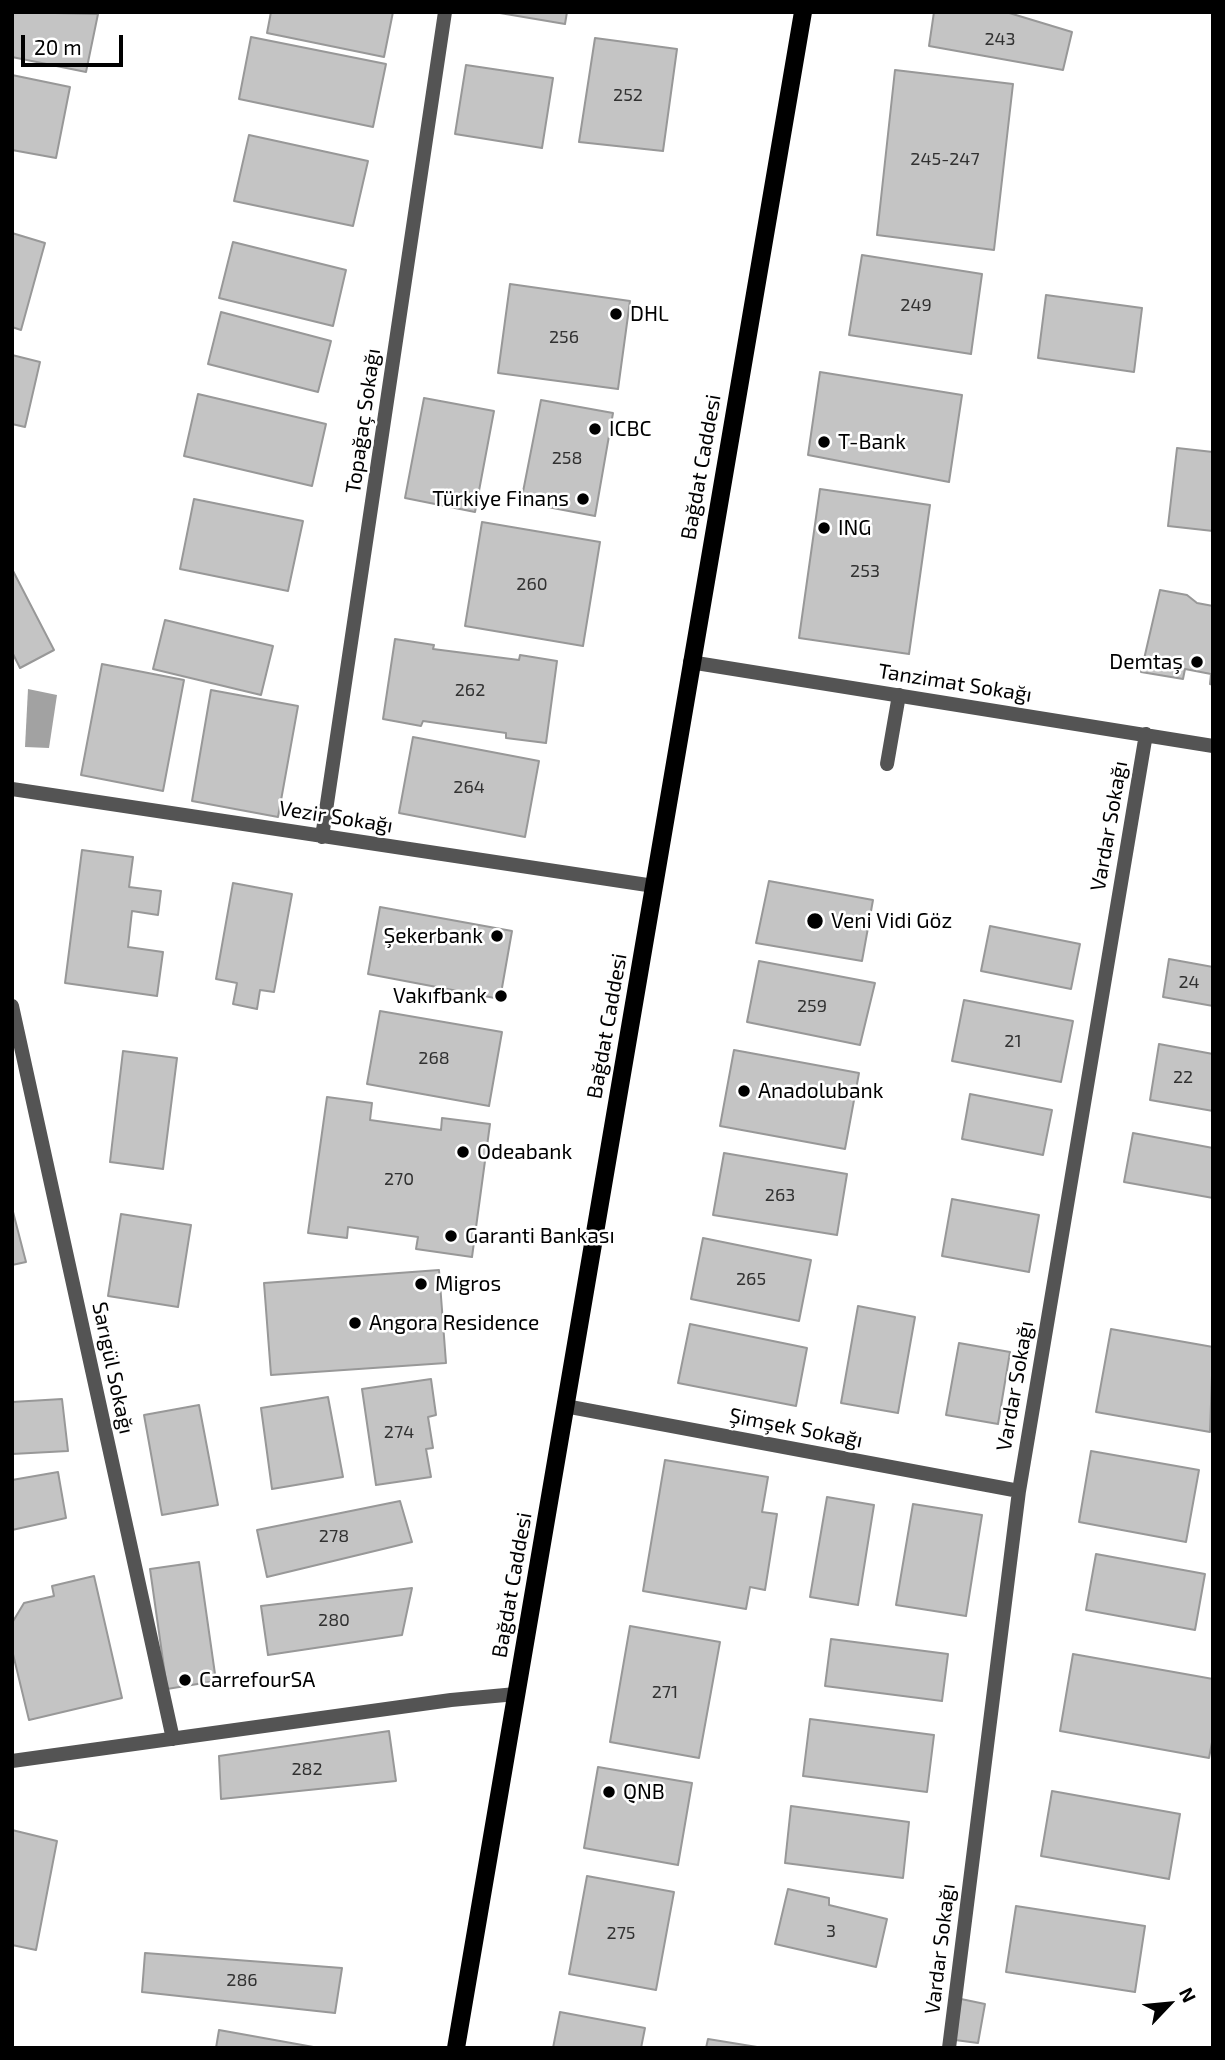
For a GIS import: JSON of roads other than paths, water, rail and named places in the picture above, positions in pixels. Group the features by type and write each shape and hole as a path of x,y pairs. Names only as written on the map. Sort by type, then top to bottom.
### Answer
{"main road":[{"name":"Bağdat Caddesi","path":"456,2048 690,662 803,12"}],"street":[{"name":"Topağaç Sokağı","path":"322,837 446,12"},
{"name":"Tanzimat Sokağı","path":"690,662 1213,746"},
{"path":"887,764 898,695"},
{"name":"Vardar Sokağı","path":"949,2048 1019,1491 1146,734"},
{"name":"Vezir Sokağı","path":"12,789 654,886"},
{"name":"Sarıgül Sokağı","path":"12,1006 173,1739"},
{"name":"Şimşek Sokağı","path":"565,1406 1019,1491"},
{"path":"12,1761 451,1700 516,1694"}],"place":[{"name":"DHL","path":"616,314"},
{"name":"ICBC","path":"595,429"},
{"name":"T-Bank","path":"824,442"},
{"name":"Türkiye Finans","path":"583,499"},
{"name":"ING","path":"824,528"},
{"name":"Demtaş","path":"1197,662"},
{"name":"Veni Vidi Göz","path":"815,921"},
{"name":"Şekerbank","path":"497,936"},
{"name":"Vakıfbank","path":"501,996"},
{"name":"Anadolubank","path":"744,1091"},
{"name":"Odeabank","path":"463,1152"},
{"name":"Garanti Bankası","path":"451,1236"},
{"name":"Migros","path":"421,1284"},
{"name":"Angora Residence","path":"355,1323"},
{"name":"CarrefourSA","path":"185,1680"},
{"name":"QNB","path":"609,1792"}]}
